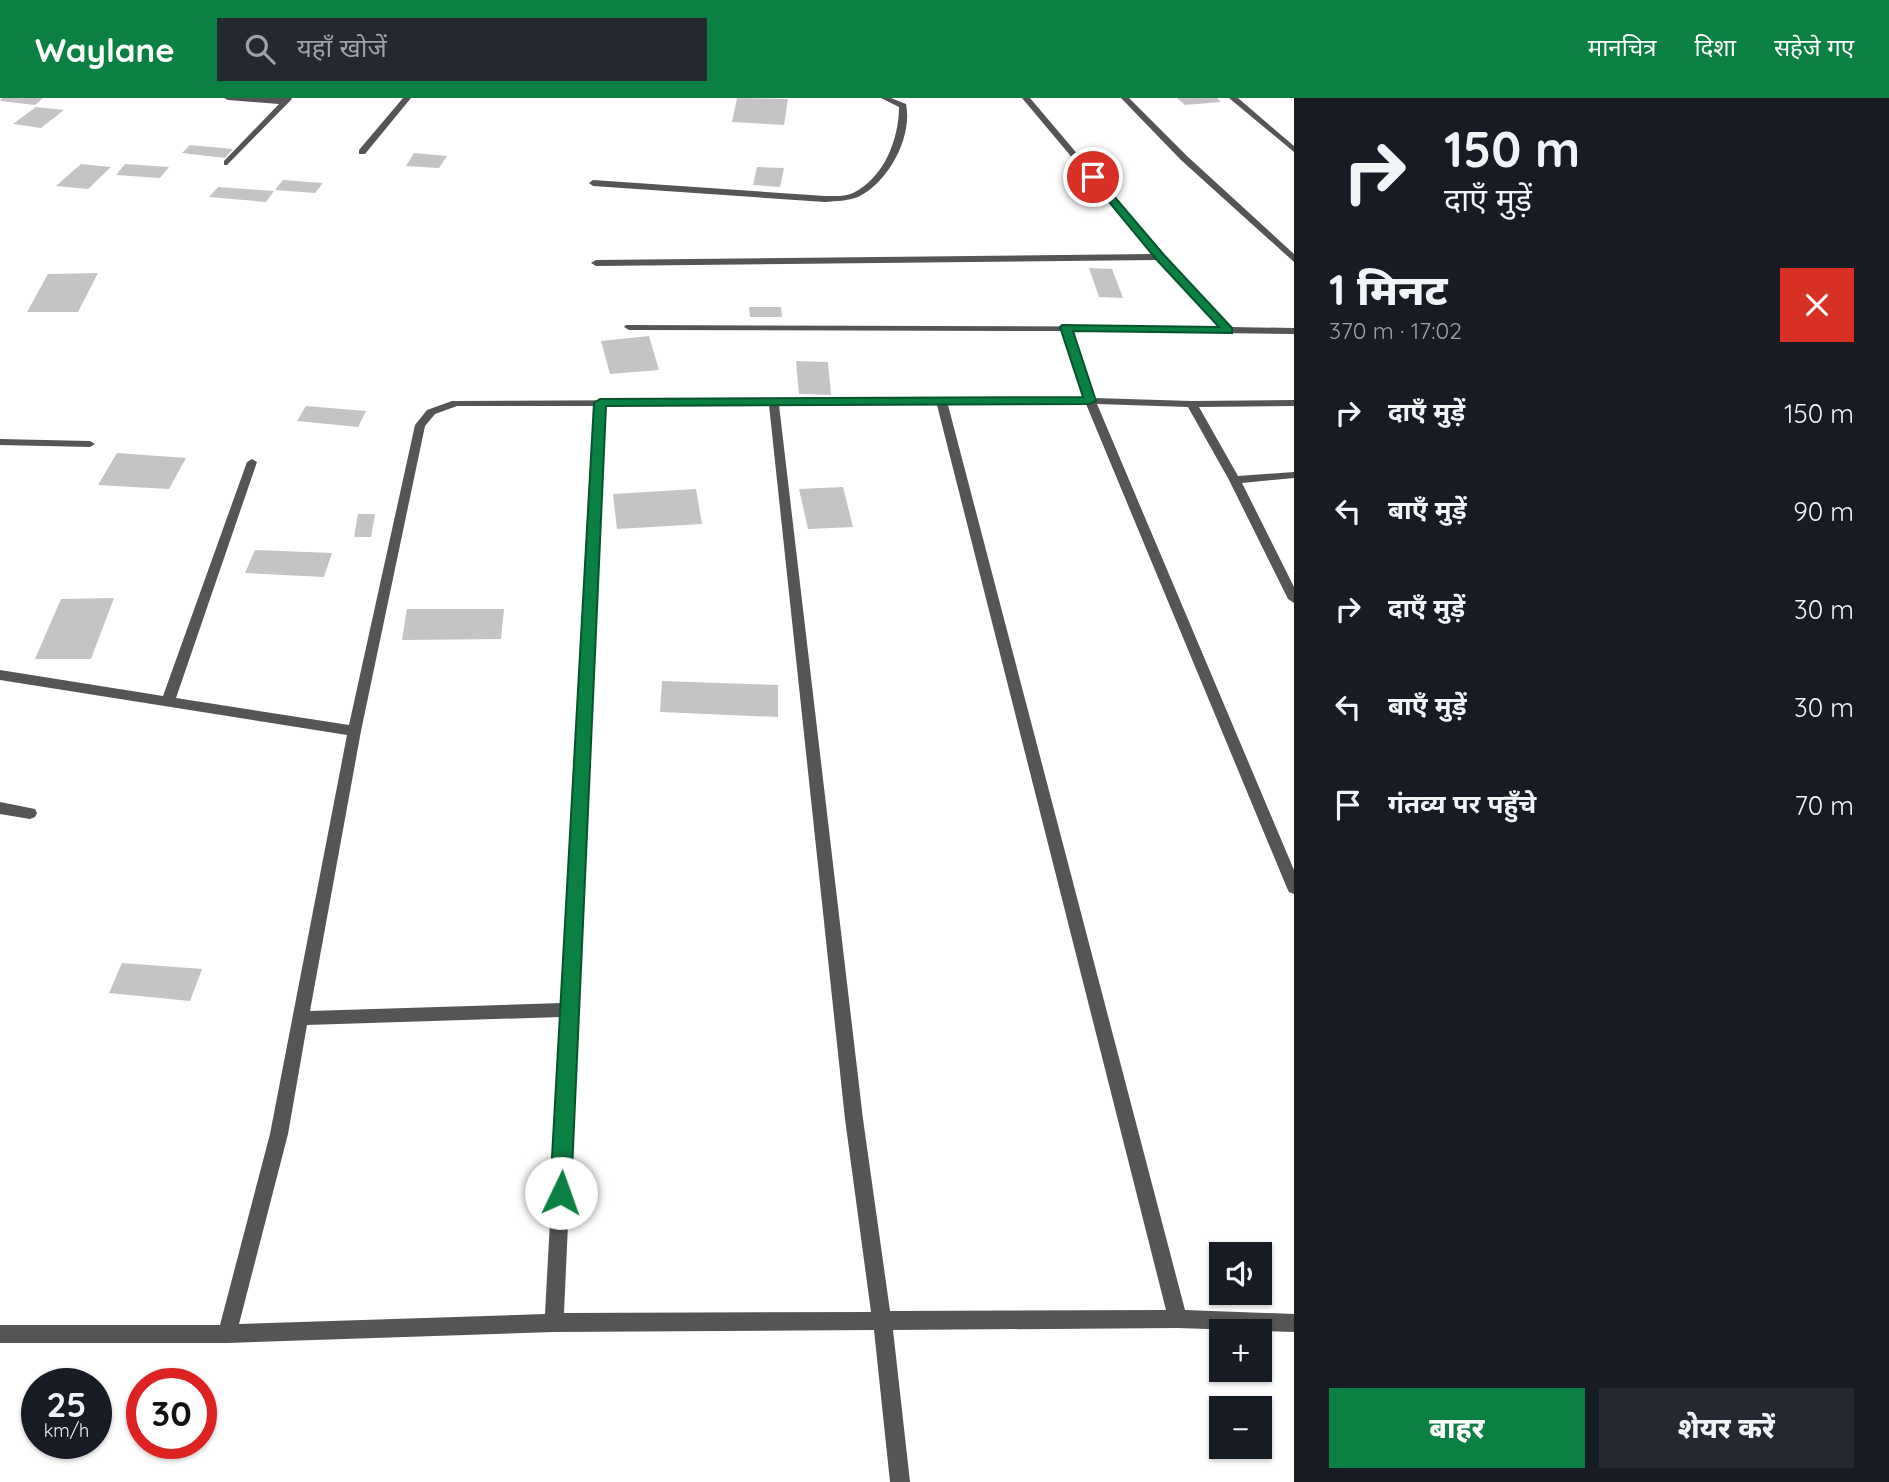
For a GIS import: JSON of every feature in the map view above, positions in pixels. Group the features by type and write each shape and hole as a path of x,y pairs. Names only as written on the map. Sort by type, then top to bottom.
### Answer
{"street":[{"path":"228,98 287,100"},
{"path":"362,152 407,98"},
{"path":"593,183 825,199 854,196 874,184 897,145 904,116 903,106 885,98"},
{"path":"1026,98 1160,257 1228,330"},
{"path":"1125,98 1184,158 1294,259"},
{"path":"1233,98 1294,150"},
{"path":"227,163 287,100"},
{"path":"596,263 1160,257"},
{"path":"629,327 1066,327 1294,331"},
{"path":"1066,327 1090,401 1294,888"},
{"path":"227,1334 279,1134 354,731 420,425 430,412 456,403 1294,403"},
{"path":"554,1323 600,403"},
{"path":"942,403 1178,1319"},
{"path":"774,404 854,1119 882,1321 900,1482"},
{"path":"1192,404 1235,480 1294,599"},
{"path":"0,442 90,444"},
{"path":"168,701 252,462"},
{"path":"1235,480 1294,475"},
{"path":"1277,567 1294,566"},
{"path":"0,676 354,731"},
{"path":"0,807 30,813"},
{"path":"301,1017 570,1010"},
{"path":"0,1334 227,1334 554,1323 1178,1319 1294,1323"}],"building":[{"path":"2,98 43,98 35,105 0,101"},
{"path":"737,98 788,99 784,125 732,122"},
{"path":"1177,98 1217,98 1221,102 1185,105"},
{"path":"36,107 64,110 41,128 13,124"},
{"path":"190,145 233,149 225,158 182,153"},
{"path":"414,153 447,156 439,168 406,166"},
{"path":"81,164 111,167 88,189 56,186"},
{"path":"125,164 169,167 160,178 116,175"},
{"path":"757,167 784,168 780,187 753,185"},
{"path":"283,180 323,183 315,193 275,190"},
{"path":"218,187 274,191 266,202 209,197"},
{"path":"1089,268 1112,269 1123,298 1099,297"},
{"path":"98,273 78,312 27,312 48,274"},
{"path":"749,307 781,307 782,317 750,317"},
{"path":"649,336 659,370 610,374 601,341"},
{"path":"796,361 828,362 831,395 799,394"},
{"path":"306,406 366,411 358,427 297,421"},
{"path":"117,453 186,458 169,489 98,485"},
{"path":"843,487 853,527 808,529 799,489"},
{"path":"696,489 702,524 617,529 613,494"},
{"path":"358,514 375,514 371,537 354,537"},
{"path":"255,550 332,553 324,577 245,573"},
{"path":"114,598 91,659 35,659 61,599"},
{"path":"407,609 504,609 501,639 402,640"},
{"path":"662,681 778,685 778,717 660,712"},
{"path":"122,963 202,969 190,1001 109,993"}],"route":[{"path":"561,1193 600,403 1090,401 1066,327 1228,330 1160,257 1093,177"}]}
